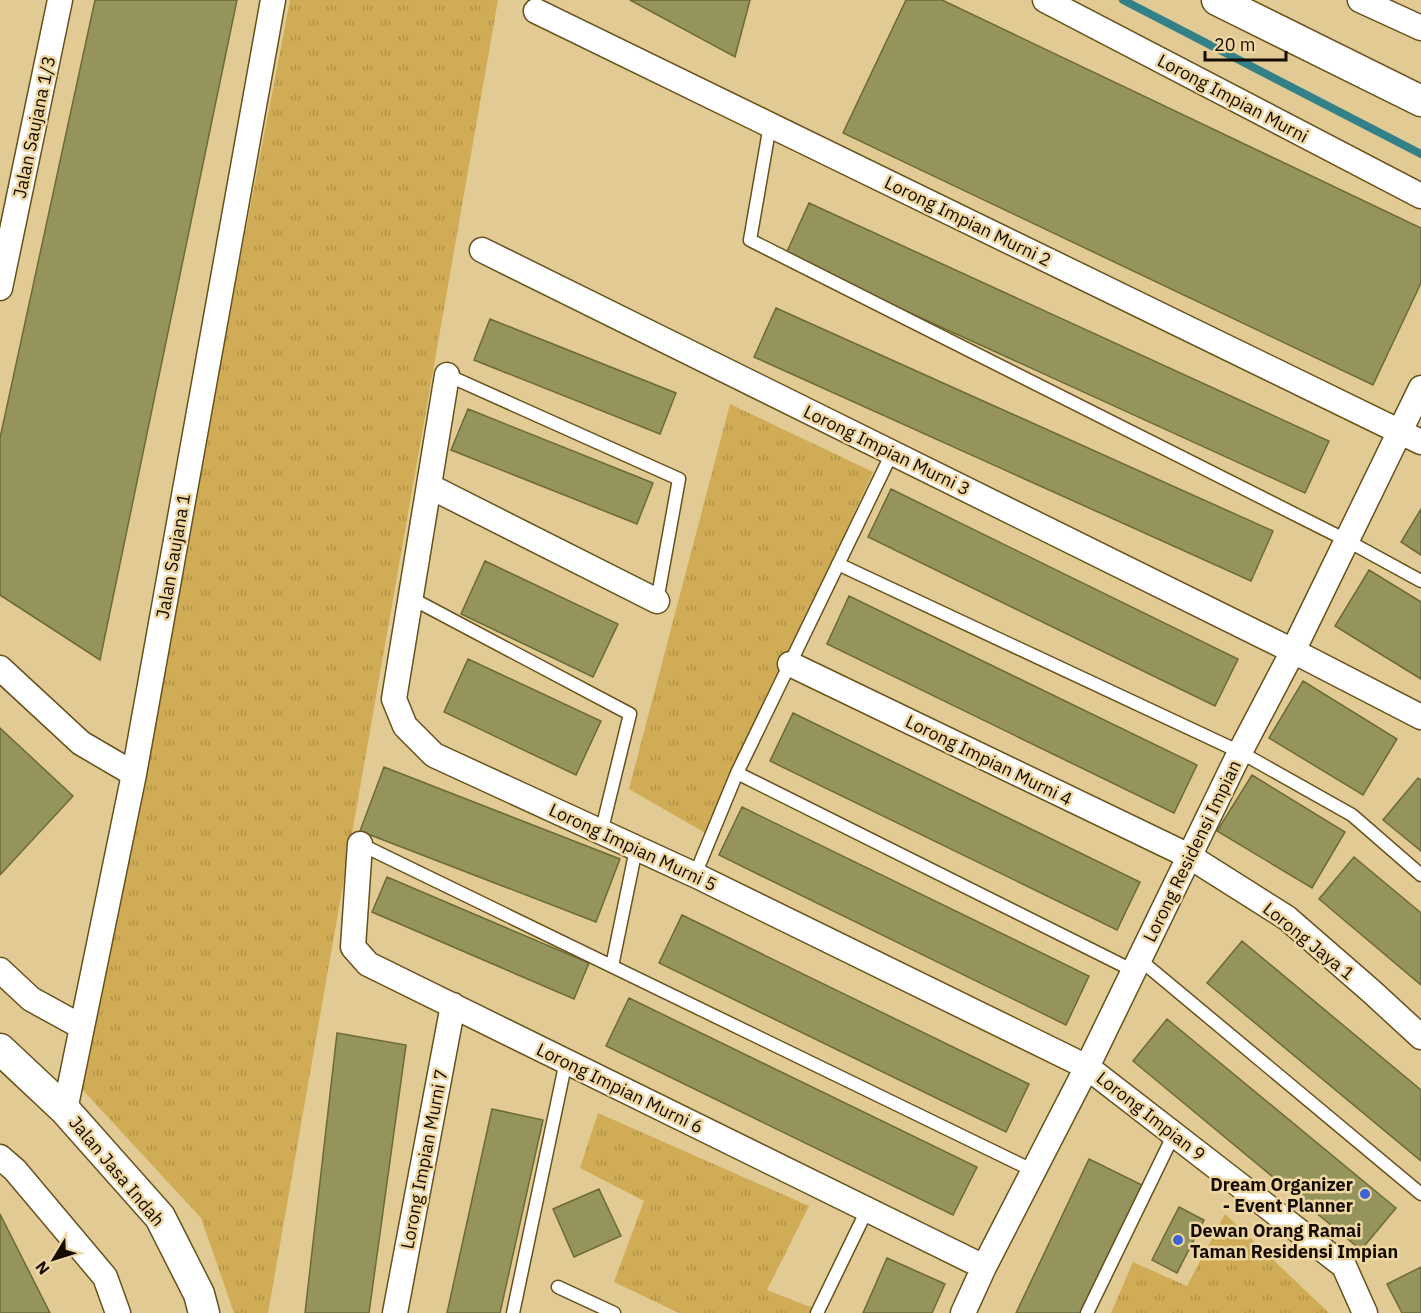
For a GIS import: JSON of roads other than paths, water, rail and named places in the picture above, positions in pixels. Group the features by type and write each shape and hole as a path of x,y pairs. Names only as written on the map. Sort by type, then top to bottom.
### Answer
{"street":[{"name":"Jalan Saujana 1/3","path":"0,288 60,0"},
{"name":"Jalan Saujana 1","path":"65,1110 134,774 273,0"},
{"name":"Lorong Impian Murni","path":"1045,0 1421,196"},
{"path":"1217,0 1421,101"},
{"path":"1360,0 1421,28"},
{"name":"Lorong Impian Murni 2","path":"536,11 1410,437"},
{"name":"Lorong Impian Murni 3","path":"483,249 1293,651 1421,717"},
{"name":"Lorong Impian Murni 5","path":"447,375 394,699 405,726 434,755 695,875 1087,1067"},
{"name":"Lorong Residensi Impian","path":"963,1313 984,1267 1087,1067 1346,540 1410,437 1421,388"},
{"path":"429,486 657,601"},
{"name":"Lorong Impian Murni 4","path":"790,664 1189,856"},
{"path":"0,668 81,743 134,774"},
{"name":"Lorong Impian Murni 6","path":"360,844 353,947 368,964 984,1267"},
{"name":"Lorong Jaya 1","path":"1189,856 1287,918 1421,1037"},
{"path":"0,970 32,999 82,1027"},
{"name":"Lorong Impian Murni 7","path":"395,1313 453,1005"},
{"name":"Jalan Jasa Indah","path":"0,1049 65,1110 160,1217 199,1294 204,1313"},
{"name":"Lorong Impian 9","path":"1087,1067 1344,1266 1365,1313"},
{"path":"0,1157 15,1170 105,1277 118,1313"}],"lane":[{"path":"770,125 750,240 1346,540 1421,581"},
{"path":"447,375 679,479 657,601"},
{"path":"695,875 737,773 892,453"},
{"path":"838,564 1240,752 1352,815 1421,875"},
{"path":"411,598 630,714 602,833"},
{"path":"737,773 1137,965 1421,1194"},
{"path":"360,844 1034,1172"},
{"path":"612,966 636,849"},
{"path":"513,1313 566,1061"},
{"path":"1087,1313 1174,1134"},
{"path":"817,1313 867,1210"},
{"path":"558,1287 614,1313"}],"waterway":[{"path":"1123,0 1421,154"}],"place":[{"name":"Dream Organizer - Event Planner","path":"1365,1194"},
{"name":"Dewan Orang Ramai Taman Residensi Impian","path":"1178,1240"}]}
